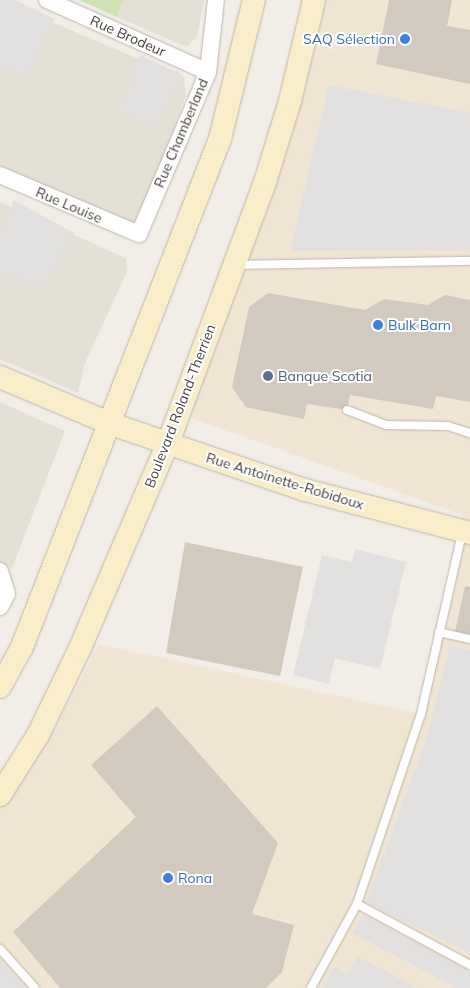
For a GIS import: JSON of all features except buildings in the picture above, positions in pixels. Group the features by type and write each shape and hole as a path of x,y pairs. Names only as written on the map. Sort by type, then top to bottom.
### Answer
{"main road":[{"path":"0,687 22,647 111,424 220,139 254,0"},
{"name":"Boulevard Roland-Therrien","path":"0,795 38,735 80,648 168,443 290,101 314,0"},
{"name":"Rue Antoinette-Robidoux","path":"0,377 111,424 306,490 466,532"}],"street":[{"name":"Rue Brodeur","path":"47,0 208,72"},
{"name":"Rue Chamberland","path":"139,234 208,72 216,0"},
{"name":"Rue Louise","path":"0,175 139,234"},
{"path":"0,571 7,594 0,607"}],"lane":[{"path":"233,265 470,261"},
{"path":"347,410 386,425 448,426 470,433"},
{"path":"311,988 357,904 421,714 439,632 466,532"},
{"path":"439,632 470,639"},
{"path":"357,904 470,965"},
{"path":"0,949 35,988"}],"shaded area":[{"path":"0,0 174,74 176,70 184,77 186,95 163,162 134,224 0,167"},
{"path":"0,0 15,0 55,19 26,78 0,68"},
{"path":"123,0 204,0 197,36 187,47 117,17"},
{"path":"327,0 470,0 470,988 0,988 0,808 50,737 99,644 421,714 463,515 188,417 275,189"},
{"path":"140,55 182,75 158,129 118,112"},
{"path":"329,85 470,113 470,250 290,251"},
{"path":"14,200 74,233 44,291 0,271 0,234"},
{"path":"0,202 126,258 127,272 85,363 78,393 0,359"},
{"path":"0,402 65,431 12,568 0,562"},
{"path":"355,549 406,562 380,669 335,658 329,684 293,675 322,555 352,562"},
{"path":"450,646 470,650 470,953 366,903 428,734"},
{"path":"364,915 470,971 470,988 457,988 352,933"},
{"path":"357,956 417,988 323,988 334,966 346,975"},
{"path":"0,959 27,988 0,988"}],"green space":[{"path":"79,0 123,0 117,17"}],"place":[{"name":"SAQ Sélection","path":"405,39"},
{"name":"Bulk Barn","path":"378,325"},
{"name":"Banque Scotia","path":"268,376"},
{"name":"Rona","path":"168,878"}]}
